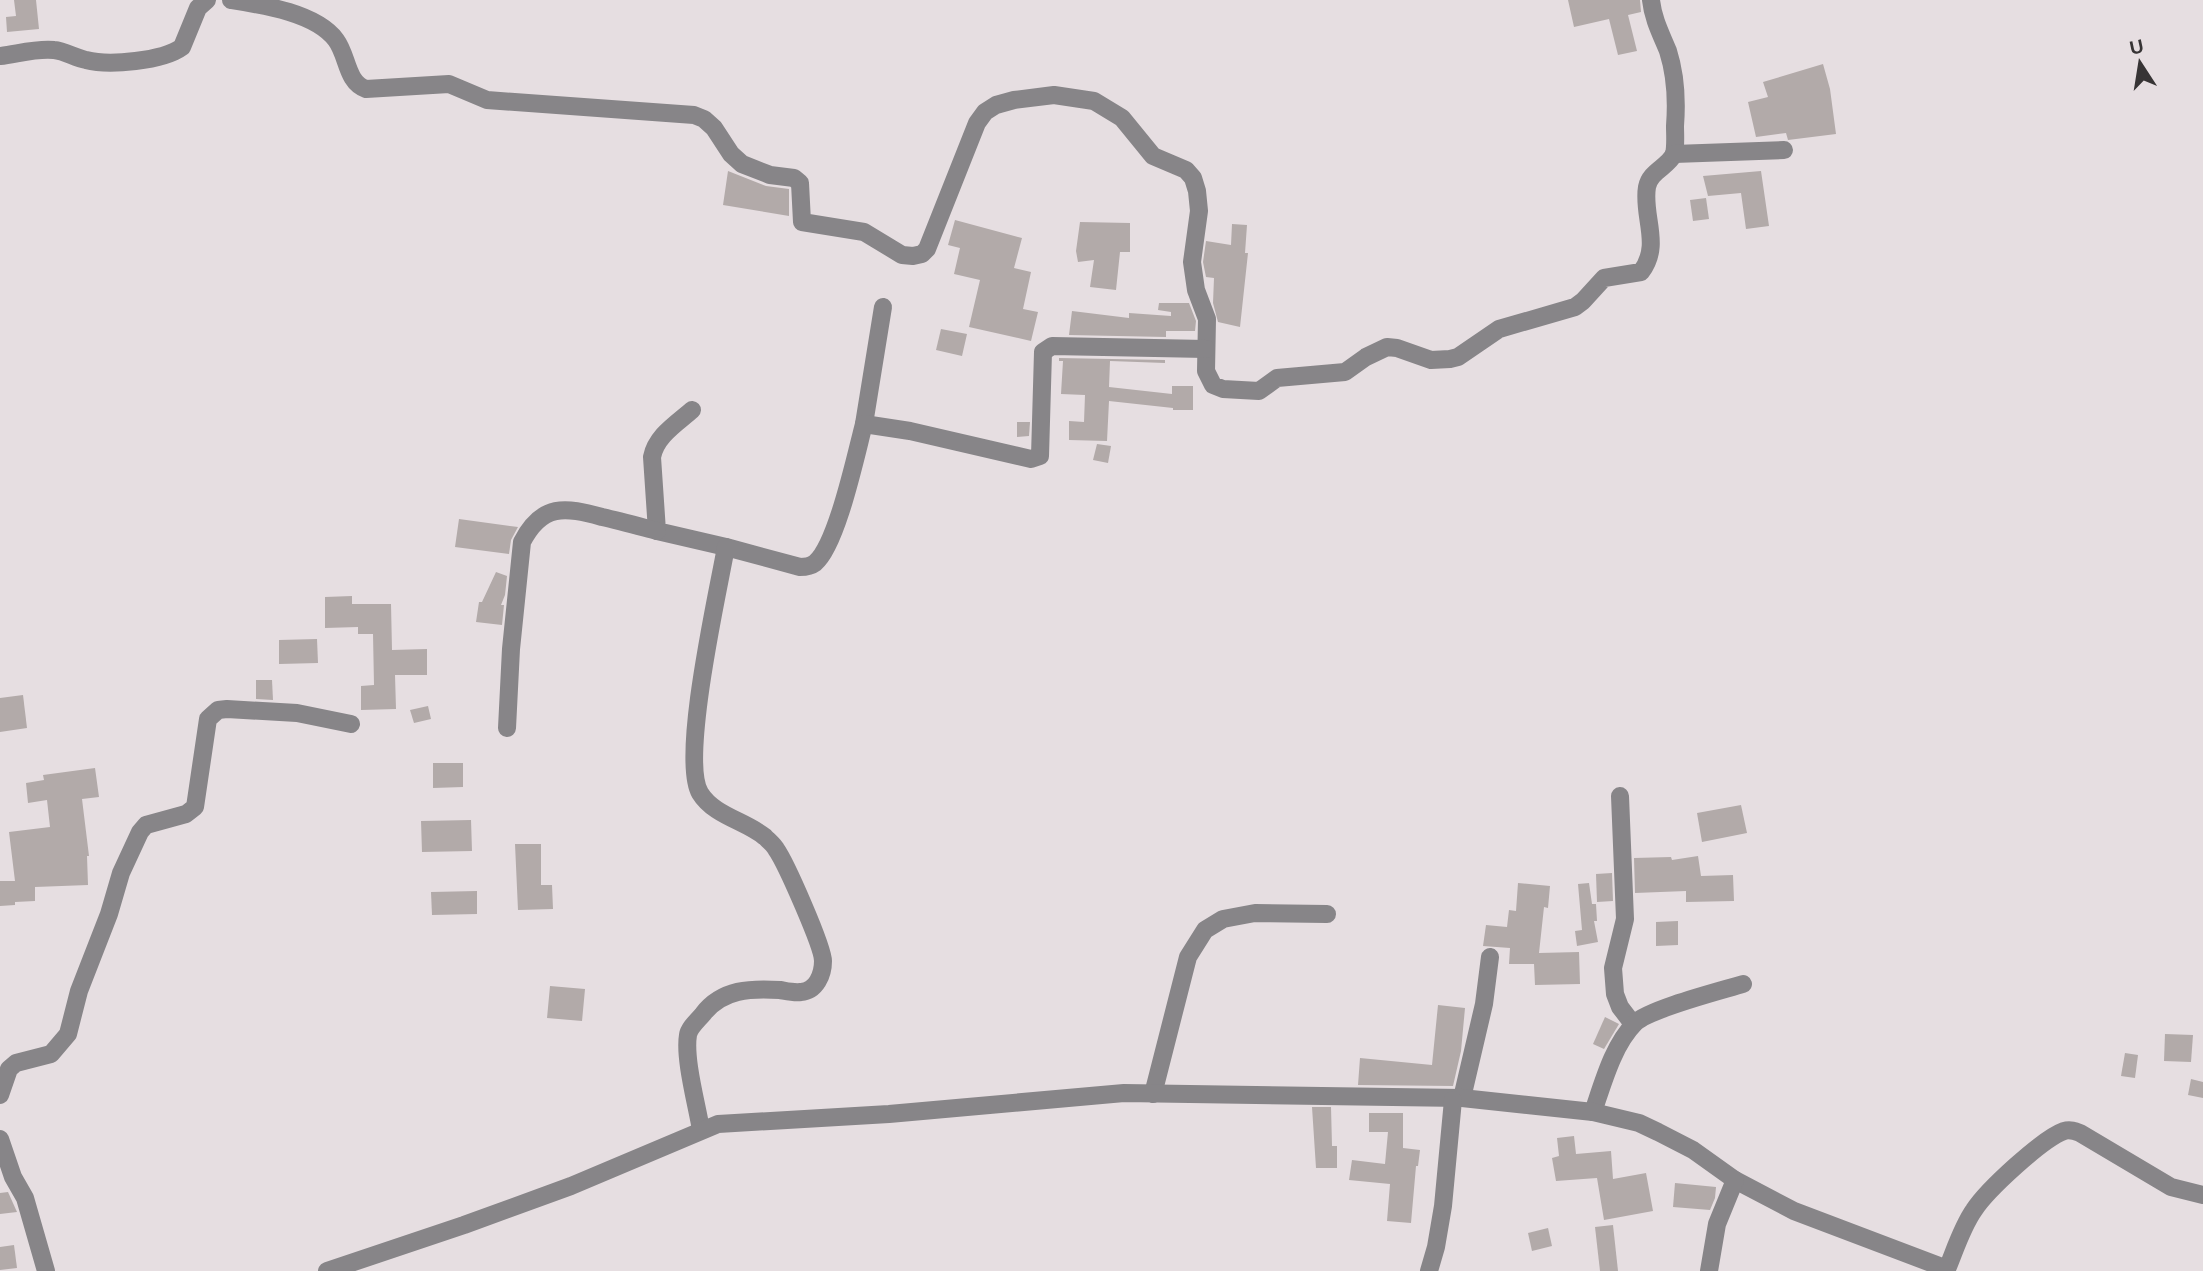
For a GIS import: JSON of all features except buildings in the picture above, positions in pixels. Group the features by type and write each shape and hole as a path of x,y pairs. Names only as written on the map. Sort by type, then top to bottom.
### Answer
{"street":[{"path":"0,56 45,50 56,50 85,60 105,62 162,56 182,47 198,8 207,0"},
{"path":"231,0 279,9 317,23 336,40 353,80 366,89 449,84 487,100 694,115 704,119 742,164 770,175 794,178 800,183 801,219 804,223 864,232 902,255 922,254 927,249 977,123 985,112 996,105 1014,100 1054,95 1094,101 1122,118 1153,156 1186,170 1193,178 1199,211 1193,270 1196,290 1207,319 1206,371 1213,385 1250,392 1262,390 1277,378 1345,372 1366,357 1387,347 1431,360 1458,357 1499,329 1575,307 1604,278 1641,272 1650,252 1647,185 1651,177 1674,154 1784,150"},
{"path":"1651,0 1652,12 1673,66 1676,89 1674,154"},
{"path":"507,728 511,649 522,542 530,527 540,518 555,510 570,509 800,566 811,565 817,561 834,530 864,424 883,307"},
{"path":"864,424 910,431 1035,458 1042,453 1043,352 1046,348 1052,345 1206,349"},
{"path":"657,531 652,457 654,449 657,441 692,411"},
{"path":"701,1130 688,1050 688,1032 708,1007 724,996 750,988 800,992 809,989 818,981 824,957 809,918 776,849 764,836 746,824 714,808 700,793 694,770 700,695 726,547"},
{"path":"0,1095 9,1069 16,1063 51,1054 68,1034 79,991 109,914 121,873 140,832 146,825 186,814 195,807 208,719 218,710 227,709 297,713 351,724"},
{"path":"1620,796 1625,919 1613,968 1615,995 1633,1024"},
{"path":"1153,1094 1188,957 1205,930 1223,919 1255,913 1327,914"},
{"path":"1429,1271 1443,1206 1458,1099 1484,1004 1490,957"},
{"path":"1592,1112 1610,1066 1633,1024 1649,1014 1743,984"},
{"path":"327,1271 571,1186 718,1124 889,1114 1124,1093 1458,1099 1592,1112 1639,1123 1693,1150 1735,1180 1794,1211 1949,1270 1973,1211 1989,1192 2051,1138 2065,1131 2073,1130 2090,1139 2171,1188 2203,1195"},
{"path":"0,1139 9,1183 25,1198 46,1271"},
{"path":"1709,1271 1717,1224 1735,1180"}]}
